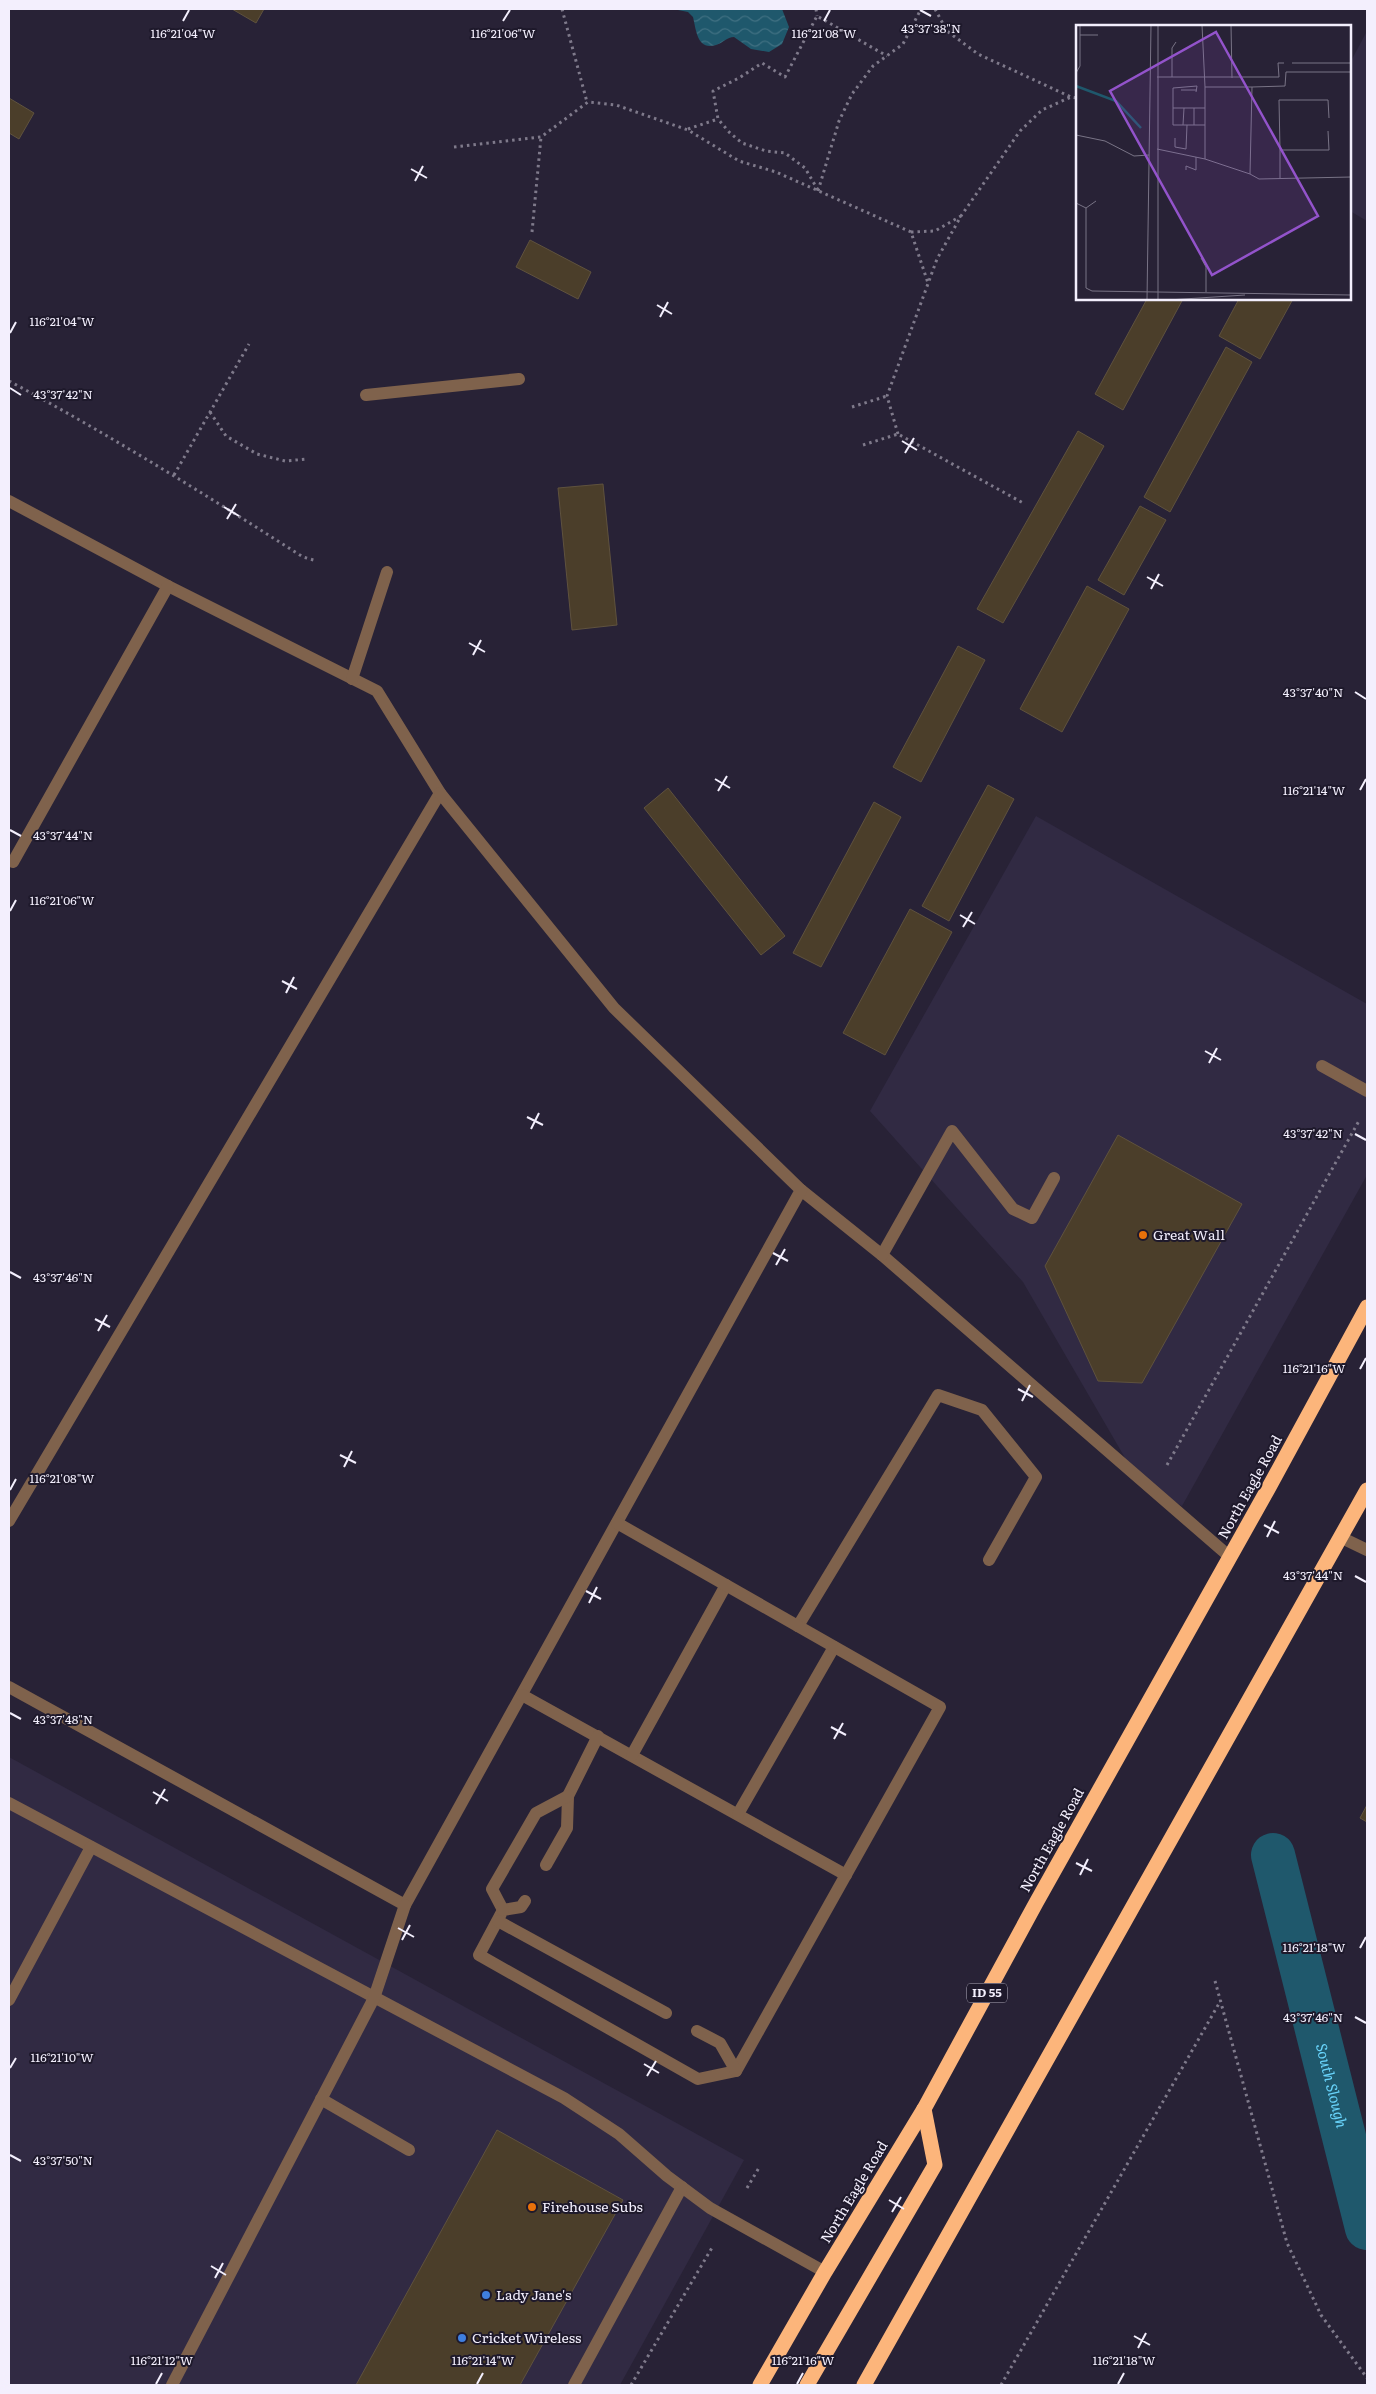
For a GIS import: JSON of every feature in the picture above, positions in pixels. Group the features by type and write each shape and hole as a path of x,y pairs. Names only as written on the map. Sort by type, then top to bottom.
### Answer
{"highway":[{"name":"North Eagle Road","path":"760,2385 824,2272 924,2109 1036,1902 1230,1557 1367,1307"},
{"path":"864,2385 1367,1490"},
{"path":"807,2385 935,2165 924,2109"}],"street":[{"path":"366,395 520,379"},
{"path":"9,501 168,586 377,691 440,793 614,1008 801,1190 882,1255 1230,1557"},
{"path":"352,678 387,572"},
{"path":"10,864 168,586"},
{"path":"9,1521 440,793"},
{"path":"1322,1066 1367,1091"},
{"path":"882,1255 952,1131 1013,1209 1032,1218 1054,1178"},
{"path":"172,2385 374,1998 405,1905 801,1190"},
{"path":"798,1626 938,1394 982,1410 1036,1477 989,1560"},
{"path":"525,1901 521,1907 500,1916 479,1955 698,2079 736,2071 940,1707 617,1524"},
{"path":"1340,1537 1367,1550"},
{"path":"632,1755 726,1585"},
{"path":"738,1814 834,1647"},
{"path":"9,1687 405,1905"},
{"path":"522,1695 846,1875"},
{"path":"546,1865 567,1828 568,1796 598,1736"},
{"path":"568,1796 536,1813 492,1889 500,1916 666,2013"},
{"path":"9,1803 564,2098 620,2134 682,2187 722,2216 824,2272"},
{"path":"9,2000 91,1847"},
{"path":"697,2030 720,2043 736,2071"},
{"path":"321,2099 409,2150"},
{"path":"574,2385 682,2187"}],"path":[{"path":"562,9 587,102"},
{"path":"816,9 817,16 784,77 762,63 739,78 713,90 718,119 730,133 742,143 766,151 785,153 805,168 818,191"},
{"path":"818,191 839,121 852,94 873,66 903,44 920,9"},
{"path":"935,9 947,31 978,54 1076,98"},
{"path":"817,16 886,56"},
{"path":"1025,504 898,434 887,396 937,259 961,216 1020,131 1042,110 1072,97"},
{"path":"454,147 541,137 588,102 616,105 688,130 739,161 776,172 911,232 935,231 961,216"},
{"path":"688,130 718,119"},
{"path":"532,232 541,137"},
{"path":"911,232 928,283"},
{"path":"174,474 249,344"},
{"path":"9,381 174,474 303,557 317,561"},
{"path":"852,407 887,396"},
{"path":"210,412 226,436 257,454 285,461 308,459"},
{"path":"863,445 898,434"},
{"path":"1153,1491 1360,1118"},
{"path":"1215,1982 1287,2244 1321,2315 1367,2378"},
{"path":"1001,2385 1221,2000"},
{"path":"747,2188 760,2166"},
{"path":"631,2385 713,2246"}],"shaded area":[{"path":"1367,31 1367,221 1351,212 1351,61"},
{"path":"1036,816 1367,1004 1367,1175 1182,1506 1139,1482 1023,1282 870,1111"},
{"path":"9,1757 744,2160 620,2385 9,2385"}],"water":[{"path":"673,9 782,9 789,27 782,44 769,52 751,49 734,37 710,46 705,45 698,38 693,17 688,12"}],"building":[{"path":"232,9 264,9 256,23"},
{"path":"9,98 34,113 19,139 9,133"},
{"path":"530,240 591,272 578,299 516,267"},
{"path":"1146,300 1182,300 1123,410 1095,394"},
{"path":"1238,300 1292,300 1260,359 1219,336"},
{"path":"1226,347 1252,362 1170,512 1144,497"},
{"path":"1078,431 1104,446 1003,623 977,609"},
{"path":"603,484 617,625 572,630 558,488"},
{"path":"1140,506 1166,520 1124,595 1098,580"},
{"path":"1087,586 1129,609 1062,732 1020,709"},
{"path":"958,646 985,660 921,782 893,767"},
{"path":"988,785 1014,799 949,921 922,906"},
{"path":"668,788 785,936 761,955 644,808"},
{"path":"874,802 901,817 821,967 793,953"},
{"path":"910,909 952,932 885,1055 843,1033"},
{"name":"Great Wall","path":"1118,1135 1242,1204 1142,1383 1098,1381 1045,1266"},
{"path":"1367,1805 1367,1822 1360,1818"},
{"path":"497,2130 623,2200 520,2385 356,2385"}],"waterway":[{"name":"South Slough","path":"1273,1855 1367,2228"}],"place":[{"name":"Great Wall","path":"1143,1235"},
{"name":"Firehouse Subs","path":"532,2207"},
{"name":"Lady Jane's","path":"486,2295"},
{"name":"Cricket Wireless","path":"462,2338"}]}
